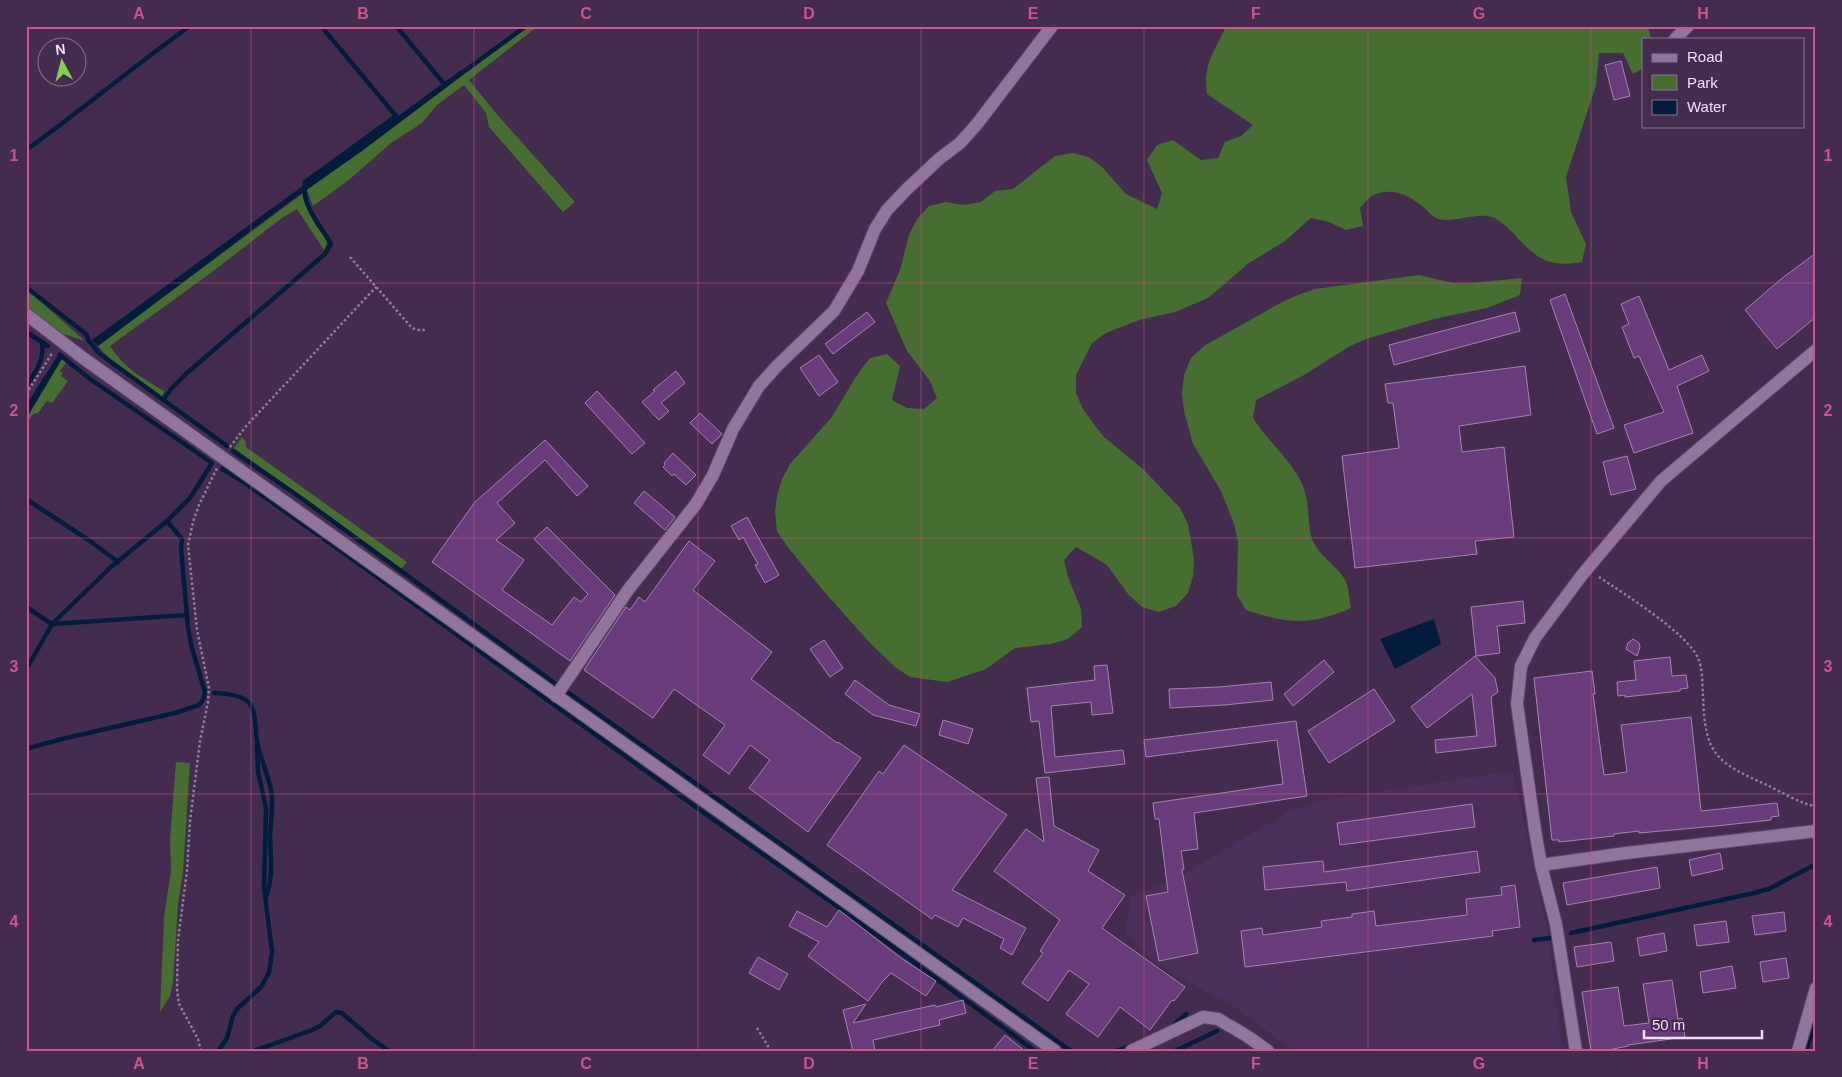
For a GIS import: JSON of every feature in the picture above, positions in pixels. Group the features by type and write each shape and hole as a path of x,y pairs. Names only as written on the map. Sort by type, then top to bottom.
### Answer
{"street":[{"path":"556,696 628,590 696,504 713,475 733,428 759,386 834,311 858,271 875,229 886,210 939,159 960,143 978,124 1052,26"},
{"path":"1676,38 1688,26"},
{"path":"26,314 83,358 1055,1051"},
{"path":"1576,1051 1556,924 1542,865 1517,704 1522,666 1536,638 1587,569 1661,481 1816,350"},
{"path":"1542,865 1816,831"},
{"path":"1798,1051 1816,988"},
{"path":"1131,1051 1203,1017 1218,1019 1268,1051"}],"path":[{"path":"350,258 412,328 426,330"},
{"path":"201,1051 198,1039 179,1004 177,989 178,940 187,871 190,821 209,688 196,630 188,545 193,522 199,505 223,457 248,425 376,288"},
{"path":"26,394 63,342"},
{"path":"1587,569 1664,622 1683,639 1698,658 1702,674 1704,723 1708,742 1724,764 1751,778 1816,806"},
{"path":"757,1028 771,1051"}],"shaded area":[{"path":"1513,771 1547,927 1562,1051 1294,1051 1230,1004 1156,963 1125,934 1131,897 1182,875 1292,810 1326,800"}],"green space":[{"path":"530,26 538,26 469,80 575,202 563,212 489,127 486,113 464,85 437,105 422,123 391,143 350,179 313,206 307,190"},
{"path":"1226,26 1648,26 1651,38 1642,38 1642,69 1633,74 1623,53 1599,53 1596,85 1566,177 1571,212 1586,244 1582,262 1560,264 1543,259 1529,249 1503,224 1492,217 1438,219 1406,196 1387,192 1370,197 1360,208 1363,226 1346,230 1329,222 1311,218 1285,241 1249,263 1208,298 1175,312 1139,320 1106,333 1092,343 1076,375 1076,393 1083,409 1104,437 1144,470 1180,508 1188,524 1194,559 1193,576 1188,593 1176,606 1159,612 1142,607 1128,594 1107,565 1076,547 1064,560 1068,577 1081,609 1082,627 1068,639 1051,644 1015,648 986,669 947,682 910,677 895,667 869,642 821,588 777,531 775,513 782,479 790,464 831,418 859,372 870,358 887,354 900,366 892,400 907,408 924,409 937,398 930,381 907,351 886,303 900,270 909,235 917,219 929,206 946,202 963,205 981,202 995,191 1013,189 1055,156 1073,153 1089,157 1103,168 1126,194 1157,209 1162,193 1147,160 1157,145 1173,140 1201,160 1218,158 1225,142 1241,136 1253,125 1207,94 1208,66"},
{"path":"302,194 314,223 326,238 327,242 324,250 297,209 282,218 212,272 110,346 127,366 164,391 162,397 120,367 98,346"},
{"path":"1419,275 1453,283 1522,278 1520,295 1487,308 1434,319 1366,339 1350,346 1304,375 1256,400 1253,418 1298,476 1303,486 1308,506 1312,539 1322,555 1346,581 1351,608 1323,618 1299,621 1274,618 1246,610 1237,595 1238,542 1234,524 1221,491 1193,444 1184,411 1182,393 1184,375 1191,358 1204,346 1298,295 1315,289"},
{"path":"26,289 85,341 60,333 26,306"},
{"path":"62,359 66,363 60,371 63,373 61,376 68,381 52,403 47,401 38,413 33,414 26,426 26,419"},
{"path":"242,437 246,442 246,447 407,562 401,569 234,448"},
{"path":"176,762 190,763 173,982 170,996 160,1012 164,917 171,871 170,840"}],"water":[{"path":"461,70 464,74 98,346 92,340"},
{"path":"60,352 64,357 26,419 26,405"},
{"path":"1434,619 1441,644 1395,669 1380,639"}],"building":[{"path":"1621,61 1630,96 1614,100 1605,65"},
{"path":"1816,253 1816,317 1777,349 1745,310 1781,279"},
{"path":"1565,294 1614,428 1597,434 1550,300"},
{"path":"1639,296 1669,370 1702,355 1709,371 1677,386 1693,433 1634,453 1624,425 1664,412 1639,356 1634,358 1622,327 1629,324 1621,304"},
{"path":"867,312 875,322 833,354 825,344"},
{"path":"1515,312 1520,331 1394,365 1389,345"},
{"path":"819,355 838,382 819,396 800,368"},
{"path":"1525,366 1531,415 1459,426 1462,452 1504,447 1514,537 1475,541 1477,554 1355,568 1342,456 1399,448 1393,403 1388,403 1385,384"},
{"path":"676,371 685,383 661,403 669,411 659,420 642,402"},
{"path":"597,391 645,443 632,454 585,403"},
{"path":"700,413 722,434 712,444 690,423"},
{"path":"545,440 588,486 577,496 545,460 497,503 515,523 496,540 524,560 502,590 552,625 574,597 581,602 588,594 534,539 547,527 615,595 570,661 432,562 475,502"},
{"path":"673,453 696,475 686,485 674,474 672,476 663,467 664,463"},
{"path":"1627,456 1636,489 1611,495 1603,462"},
{"path":"644,491 675,517 665,530 634,503"},
{"path":"747,517 779,575 765,583 755,565 758,564 743,537 739,540 731,526"},
{"path":"689,541 715,561 693,590 772,652 751,679 837,743 861,758 808,832 749,788 770,760 750,745 729,774 703,755 725,725 674,689 653,718 584,670 626,607 630,610 639,597 645,602"},
{"path":"1523,601 1525,623 1497,626 1500,653 1476,656 1471,607"},
{"path":"1633,639 1639,643 1640,647 1637,656 1626,649 1628,643"},
{"path":"824,640 843,668 830,677 810,649"},
{"path":"1475,656 1495,678 1498,692 1491,697 1496,746 1436,753 1435,740 1477,736 1472,694 1427,728 1411,707"},
{"path":"1670,657 1672,676 1686,675 1688,688 1680,689 1680,691 1625,697 1625,695 1618,696 1617,682 1636,680 1634,661"},
{"path":"1324,660 1334,672 1293,706 1284,694"},
{"path":"1107,665 1113,713 1092,715 1091,702 1051,706 1055,757 1123,750 1125,764 1045,773 1039,721 1031,722 1027,688 1095,680 1094,666"},
{"path":"1592,671 1595,694 1593,694 1604,775 1627,772 1621,725 1691,717 1701,811 1777,803 1779,816 1771,817 1771,820 1716,826 1639,833 1639,831 1614,834 1614,836 1559,842 1559,840 1552,840 1534,678"},
{"path":"855,680 889,705 920,714 916,726 873,715 845,694"},
{"path":"1271,682 1273,700 1170,708 1169,689"},
{"path":"1374,689 1395,721 1329,763 1308,731"},
{"path":"943,720 973,729 968,744 939,735"},
{"path":"1296,721 1307,796 1194,813 1198,849 1181,851 1184,869 1182,870 1198,953 1159,961 1146,896 1168,892 1159,819 1155,819 1153,803 1283,784 1277,740 1146,757 1144,740"},
{"path":"904,745 1007,815 952,890 1026,928 1012,955 1000,948 1004,939 963,918 958,927 935,915 932,919 827,845 879,771 883,774"},
{"path":"1049,777 1054,826 1099,850 1088,871 1125,895 1102,928 1185,987 1174,1001 1172,1000 1150,1030 1120,1007 1098,1037 1066,1014 1089,984 1069,970 1048,1001 1022,983 1043,953 1040,951 1060,920 994,871 1026,829 1044,842 1036,778"},
{"path":"1472,804 1475,827 1340,845 1337,823"},
{"path":"1477,851 1480,872 1347,891 1346,882 1265,890 1263,867 1323,861 1324,872"},
{"path":"1720,853 1723,869 1692,876 1689,860"},
{"path":"1657,867 1660,888 1567,905 1563,883"},
{"path":"1515,885 1520,927 1492,931 1493,936 1245,967 1241,931 1262,928 1263,935 1322,927 1321,921 1352,917 1352,914 1374,911 1376,926 1467,915 1466,899 1502,895 1501,887"},
{"path":"839,910 901,958 936,981 926,996 891,973 868,1001 808,956 819,942 789,926 797,911 827,927"},
{"path":"1784,912 1786,931 1755,935 1752,916"},
{"path":"1726,921 1729,942 1697,946 1694,925"},
{"path":"1664,933 1667,951 1640,956 1637,938"},
{"path":"1611,942 1614,961 1577,967 1574,947"},
{"path":"758,957 788,974 779,990 749,973"},
{"path":"1786,958 1789,978 1763,982 1760,962"},
{"path":"1732,966 1736,988 1703,993 1700,972"},
{"path":"1672,980 1678,1019 1682,1018 1685,1037 1628,1045 1603,1051 1591,1051 1582,992 1618,987 1624,1026 1649,1023 1643,984"},
{"path":"963,1000 966,1013 939,1020 940,1025 873,1040 875,1051 853,1051 843,1010 866,1004 853,1023"},
{"path":"1005,1035 1016,1044 1025,1051 992,1051"}],"waterway":[{"path":"26,150 190,26"},
{"path":"163,400 187,373 325,254 331,244 309,208 306,200 305,182 396,116 321,26"},
{"path":"396,26 445,85"},
{"path":"459,75 526,26"},
{"path":"26,287 86,334 89,341 100,354 227,446"},
{"path":"26,332 48,346"},
{"path":"26,387 41,360 42,342"},
{"path":"26,670 52,624 111,567 167,521 190,498 212,463 90,379 60,355"},
{"path":"233,451 301,498 556,684"},
{"path":"222,469 348,556 711,818 837,906 1035,1051"},
{"path":"26,499 90,541 118,562"},
{"path":"26,749 175,713 199,705 204,698 205,692 191,645 188,627 181,548 182,539 167,521"},
{"path":"26,607 52,624 187,615"},
{"path":"566,691 1071,1051"},
{"path":"214,693 243,698 250,704 254,713 257,742 272,797 271,876 266,897"},
{"path":"218,1051 227,1038 237,1009 261,987 269,973 272,952 264,887 266,808 258,772 257,743"},
{"path":"1571,933 1769,889 1816,864"},
{"path":"1534,940 1550,938"},
{"path":"254,1051 312,1030 320,1026 336,1012 342,1013 389,1051"},
{"path":"1174,1025 1186,1014"},
{"path":"1806,1051 1816,1020"},
{"path":"1175,1051 1217,1031"},
{"path":"1116,1051 1131,1046"}]}
